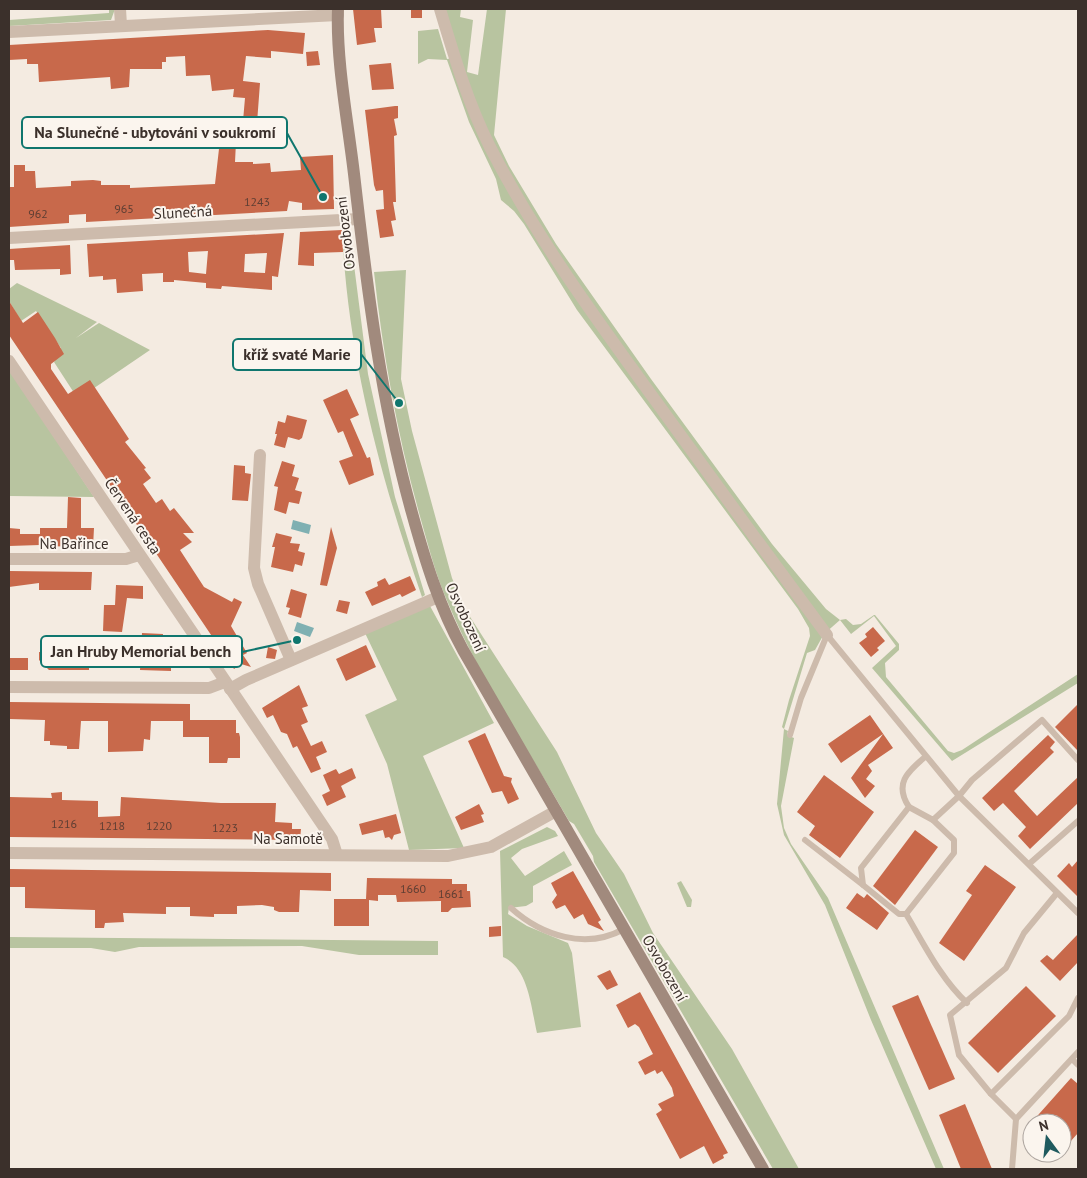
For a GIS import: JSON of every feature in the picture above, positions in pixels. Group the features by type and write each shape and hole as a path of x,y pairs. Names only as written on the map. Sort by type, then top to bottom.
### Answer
{"main road":[{"name":"Osvobození","path":"338,12 359,219 375,342 391,432 422,548 438,597 463,650 763,1169"}],"street":[{"path":"120,9 121,25"},
{"path":"440,9 462,80 475,113 490,146 529,218 593,314 827,635"},
{"path":"9,32 121,25 240,14 338,12"},
{"name":"Slunečná","path":"9,238 359,219"},
{"name":"Červená cesta","path":"9,361 332,839 337,855"},
{"path":"260,455 254,568 258,584 291,660"},
{"name":"Na Bařince","path":"9,559 119,559 139,555"},
{"path":"9,687 210,688 228,686 438,597"},
{"name":"Na Samotě","path":"9,852 442,856 477,852 505,841 556,811"}],"lane":[{"path":"790,735 801,698 827,635 958,796 1078,913"},
{"path":"933,820 972,780 1042,720 1078,760"},
{"path":"906,914 956,849 954,840 933,820 909,807 903,798 903,781 910,770 925,757"},
{"path":"863,885 861,868 909,807"},
{"path":"1029,864 1078,821"},
{"path":"805,840 899,914 906,914"},
{"path":"1016,1119 991,1094 959,1055 954,1041 950,1015 967,1003 1006,968 1024,933 1057,893"},
{"path":"511,908 534,925 563,937 576,940 602,938 624,928"},
{"path":"906,914 942,974 967,1003"},
{"path":"991,1094 1069,1016 1078,998"},
{"path":"1012,1169 1016,1119 1078,1052"},
{"path":"1072,1059 1078,1065"}],"green space":[{"path":"109,9 115,9 111,20 9,26 9,20 109,13"},
{"path":"444,9 461,9 460,17 473,20 467,72 478,75 487,9 506,9 494,135 509,166 556,244 651,379 772,544 826,609 840,620 824,634 815,650 807,653 784,729 782,727 789,700 810,636 809,628 798,609 577,310 524,224 514,211 501,200 496,179 469,122 447,60 428,59 418,64 418,31 438,29 447,59 458,57"},
{"path":"349,226 368,374 395,497 425,595 422,597 392,506 358,368 345,274 342,227"},
{"path":"406,270 401,379 412,431 452,578 465,609 557,752 596,833 624,874 653,933 732,1049 799,1169 773,1169 594,862 593,856 574,824 569,821 490,686 448,603 430,551 405,458 392,397 374,272"},
{"path":"17,283 97,322 76,338 99,323 150,350 78,399 54,362 61,348 36,311 21,321 9,301 9,289"},
{"path":"9,369 94,497 9,496"},
{"path":"430,606 494,723 423,756 464,848 409,850 387,764 365,715 397,700 365,633"},
{"path":"875,615 899,644 899,650 885,663 886,677 948,751 954,753 962,750 1078,674 1078,683 952,761 872,668 896,646 874,616 851,634 840,620 846,619 853,625 861,624"},
{"path":"784,729 788,731 787,735 794,738 781,806 784,828 791,844 828,898 944,1169 936,1169 871,1020 825,905 784,835 777,804"},
{"path":"547,827 555,831 558,836 522,849 511,858 525,876 564,851 572,865 533,886 533,902 526,906 509,908 508,914 527,926 568,943 572,953 581,1027 537,1033 524,979 512,962 503,957 500,851"},
{"path":"681,881 692,900 691,907 687,907 677,883"},
{"path":"9,937 438,941 438,955 359,955 302,946 139,947 115,952 91,948 9,948"}],"water":[{"path":"293,520 311,525 309,534 291,529"},
{"path":"297,622 314,628 310,637 294,631"}],"building":[{"path":"353,9 381,9 382,28 374,28 376,42 357,45"},
{"path":"411,9 422,9 422,18 411,18"},
{"path":"268,30 305,33 303,54 271,51 271,58 246,56 243,81 260,83 257,123 255,118 255,122 243,121 245,98 233,97 234,89 212,91 210,75 186,76 185,56 166,57 166,62 162,62 162,69 130,69 129,87 111,89 110,77 39,82 38,64 27,64 27,59 9,60 9,45"},
{"path":"318,51 320,65 307,66 306,52"},
{"path":"391,63 394,89 372,90 369,65"},
{"path":"398,106 398,118 394,119 397,135 394,136 396,202 393,202 396,220 391,221 394,236 380,238 376,210 384,209 383,190 376,191 374,185 365,110"},
{"path":"220,140 236,142 235,162 270,163 271,172 301,170 300,157 333,155 334,209 302,210 302,203 289,201 287,211 86,222 86,214 69,215 69,223 9,227 9,187 14,187 14,165 25,165 25,171 35,171 36,188 71,186 71,181 93,180 101,181 101,185 130,185 130,188 215,184"},
{"path":"342,230 343,252 314,253 314,266 298,265 300,232"},
{"path":"284,233 278,277 272,276 272,290 222,286 221,289 206,288 206,283 174,280 174,282 163,282 163,273 142,274 143,291 117,293 116,279 103,280 103,276 89,277 87,244","holes":["208,251 206,274 189,272 188,252","267,253 265,273 244,272 245,254"]},
{"path":"70,245 71,274 60,275 60,269 15,270 14,260 9,260 9,249"},
{"path":"9,301 23,323 38,312 55,338 64,354 51,364 51,369 68,394 90,380 129,439 125,442 146,468 144,469 151,478 143,484 156,503 162,499 170,511 174,508 194,533 183,533 192,542 180,550 204,587 232,602 234,598 242,602 231,626 247,653 243,655 251,667 241,664 234,669 9,335"},
{"path":"347,389 359,415 350,419 367,458 370,457 374,475 349,485 339,461 353,456 343,431 338,433 323,400"},
{"path":"287,415 307,420 302,438 299,440 288,437 285,448 274,445 278,421 285,423"},
{"path":"282,461 295,465 292,476 299,478 295,490 302,492 299,504 289,502 286,514 274,510 278,487 274,486"},
{"path":"234,465 245,466 245,473 251,474 248,501 232,500"},
{"path":"68,497 81,498 81,528 94,528 93,547 9,546 9,528 20,529 20,534 40,534 40,528 67,528"},
{"path":"331,527 337,548 327,586 320,585"},
{"path":"276,533 292,537 290,543 300,544 298,551 305,553 302,566 295,564 293,572 271,567 275,547 272,547"},
{"path":"9,571 92,572 91,590 39,590 39,583 9,587"},
{"path":"410,576 416,590 402,597 400,594 372,606 365,592 378,586 377,582 385,578 389,585"},
{"path":"116,585 143,586 143,599 127,598 122,632 103,631 104,605 115,605"},
{"path":"291,589 307,594 301,618 288,614 290,608 286,607"},
{"path":"339,600 350,602 347,614 336,611"},
{"path":"873,627 885,641 871,657 859,643 867,637 865,634"},
{"path":"142,633 163,634 162,655 171,655 171,671 140,670"},
{"path":"366,645 376,667 346,681 336,659"},
{"path":"268,647 277,650 275,659 266,658"},
{"path":"39,652 98,655 98,666 89,666 89,670 49,670 39,660"},
{"path":"9,658 28,658 28,670 9,670"},
{"path":"299,685 308,706 302,708 308,722 301,725 311,746 322,741 327,752 316,757 321,769 311,773 297,746 293,748 287,734 281,732 273,715 267,718 262,708"},
{"path":"10,702 190,704 190,720 236,720 236,733 239,733 240,737 240,758 228,758 227,763 209,763 209,737 183,737 183,721 151,721 150,740 144,739 143,751 108,752 108,721 81,721 79,749 67,749 67,746 50,745 50,741 44,741 45,720 9,719"},
{"path":"1078,704 1078,751 1055,727"},
{"path":"870,715 893,748 868,765 872,771 866,779 875,786 865,798 851,778 883,734 841,763 828,744"},
{"path":"485,733 504,776 512,778 511,782 519,799 508,804 502,791 492,793 468,741"},
{"path":"1048,735 1055,742 1050,748 1054,752 1014,791 1037,816 1078,777 1078,803 1030,849 1018,836 1026,827 1003,803 994,811 982,798"},
{"path":"352,768 356,778 341,786 346,797 327,806 322,795 330,791 323,775 336,769 339,774"},
{"path":"824,775 874,812 840,858 809,835 815,826 797,812"},
{"path":"62,792 62,800 98,801 98,817 120,816 121,797 221,803 276,803 275,822 292,823 292,829 301,829 300,840 10,837 9,797 52,798 51,793"},
{"path":"479,804 484,814 481,815 484,822 461,830 455,817"},
{"path":"396,814 401,833 394,835 392,840 389,837 385,838 383,830 362,835 359,824"},
{"path":"915,830 938,847 895,905 873,886"},
{"path":"1078,860 1078,897 1057,876 1069,863 1072,867"},
{"path":"985,865 1016,887 964,961 939,943 972,895 966,891"},
{"path":"9,869 331,873 331,891 300,890 299,912 279,912 274,910 274,907 262,905 237,906 237,914 214,914 214,917 190,916 190,907 166,907 166,914 123,913 124,922 105,923 104,928 95,928 95,910 25,908 25,887 9,887"},
{"path":"573,871 601,920 598,922 604,931 588,924 583,914 574,919 565,905 556,909 552,902 557,895 551,883"},
{"path":"367,878 452,879 452,884 467,884 467,891 470,891 471,907 452,908 448,912 441,912 441,901 397,902 396,895 378,895 378,901 369,900 369,926 334,926 334,899 366,899"},
{"path":"857,893 864,898 867,894 889,913 877,930 846,908"},
{"path":"501,926 501,936 489,937 489,927"},
{"path":"1078,934 1078,962 1060,981 1040,961 1047,955 1053,960"},
{"path":"610,970 618,985 607,990 597,976"},
{"path":"1026,986 1056,1016 998,1073 968,1043"},
{"path":"640,992 728,1153 723,1155 724,1158 713,1164 704,1146 680,1159 656,1114 662,1110 658,1104 674,1096 672,1088 662,1071 657,1074 655,1070 645,1075 638,1062 653,1054 639,1027 635,1024 628,1028 616,1005"},
{"path":"918,995 955,1079 929,1090 892,1006"},
{"path":"1071,1078 1078,1084 1078,1133 1072,1140 1072,1113 1040,1113"},
{"path":"965,1104 992,1169 961,1169 939,1115"}],"place":[{"name":"Na Slunečné - ubytováni v soukromí","path":"323,197"},
{"name":"kříž svaté Marie","path":"399,403"},
{"name":"Jan Hruby Memorial bench","path":"297,640"}]}
